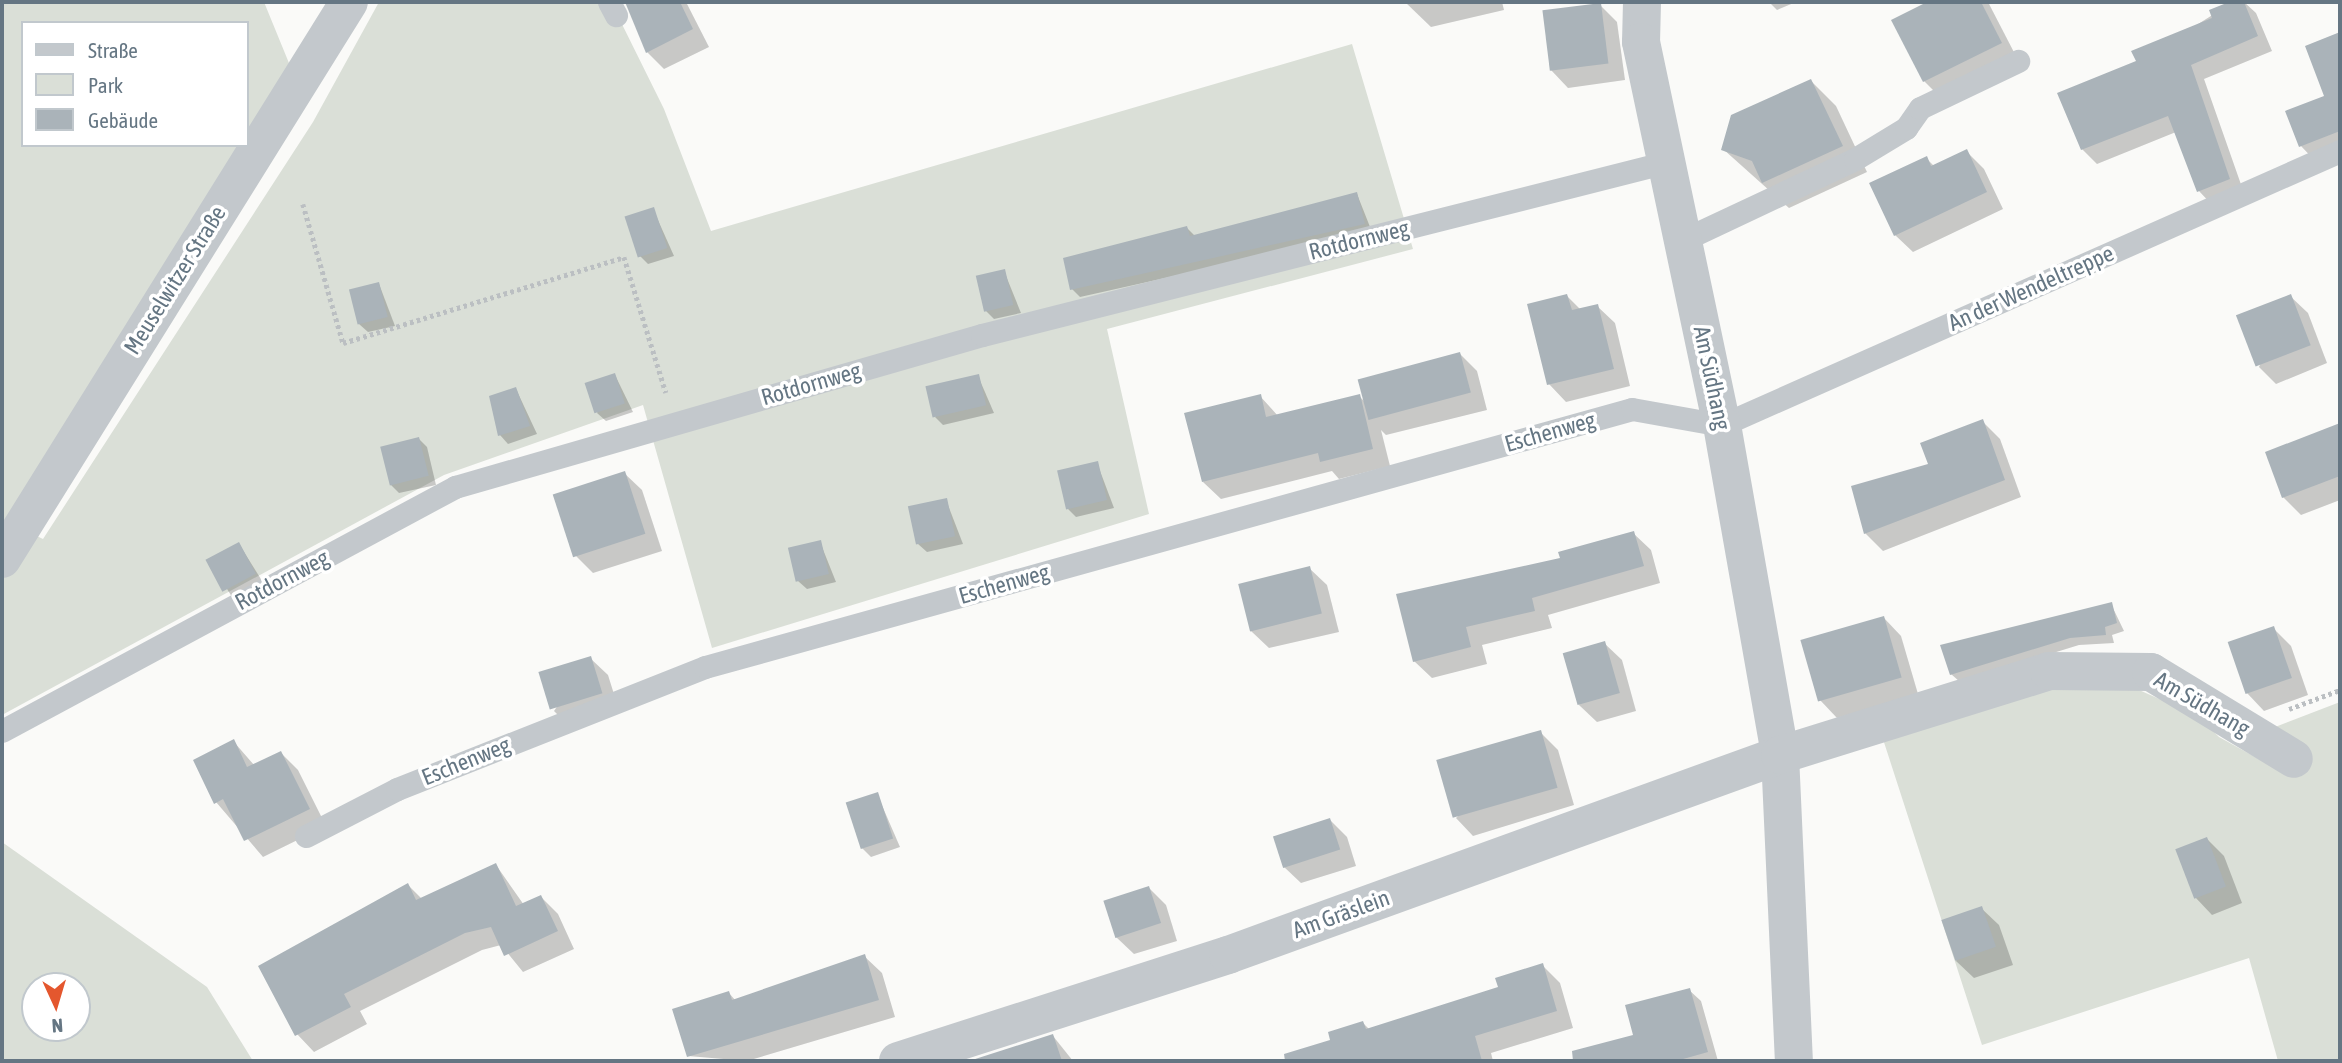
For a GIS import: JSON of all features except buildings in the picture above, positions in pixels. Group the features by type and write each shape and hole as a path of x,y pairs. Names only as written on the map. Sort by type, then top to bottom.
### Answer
{"street":[{"name":"Meuselwitzer Straße","path":"2,558 349,2"},
{"name":"Am Südhang","path":"1642,2 1642,42 1722,425 1780,755 1794,1061"},
{"name":"Am Südhang","path":"1780,755 2061,671 2151,672 2294,759"},
{"name":"Am Gräslein","path":"898,1061 1228,955 1780,755"}],"lane":[{"path":"1683,240 1854,159 1906,128 1920,108 2018,61"},
{"name":"An der Wendeltreppe","path":"1722,425 2340,151"},
{"name":"Rotdornweg","path":"2,731 454,487 982,335 1667,162"},
{"name":"Eschenweg","path":"306,836 397,789 705,667 1632,409 1722,425"}],"path":[{"path":"303,204 343,343 624,257 675,423"}],"green space":[{"path":"2,2 264,2 291,68 248,132 248,21 21,21 21,147 238,147 8,522 43,539 313,122 379,2 611,2 664,109 711,231 1352,44 1413,249 1107,329 1149,514 712,648 643,405 444,475 2,715"},
{"path":"2077,682 2139,690 2198,716 2219,737 2275,768 2270,729 2340,702 2340,1061 2278,1061 2249,958 1982,1045 1881,733"},
{"path":"2,842 207,987 253,1061 2,1061"}]}
